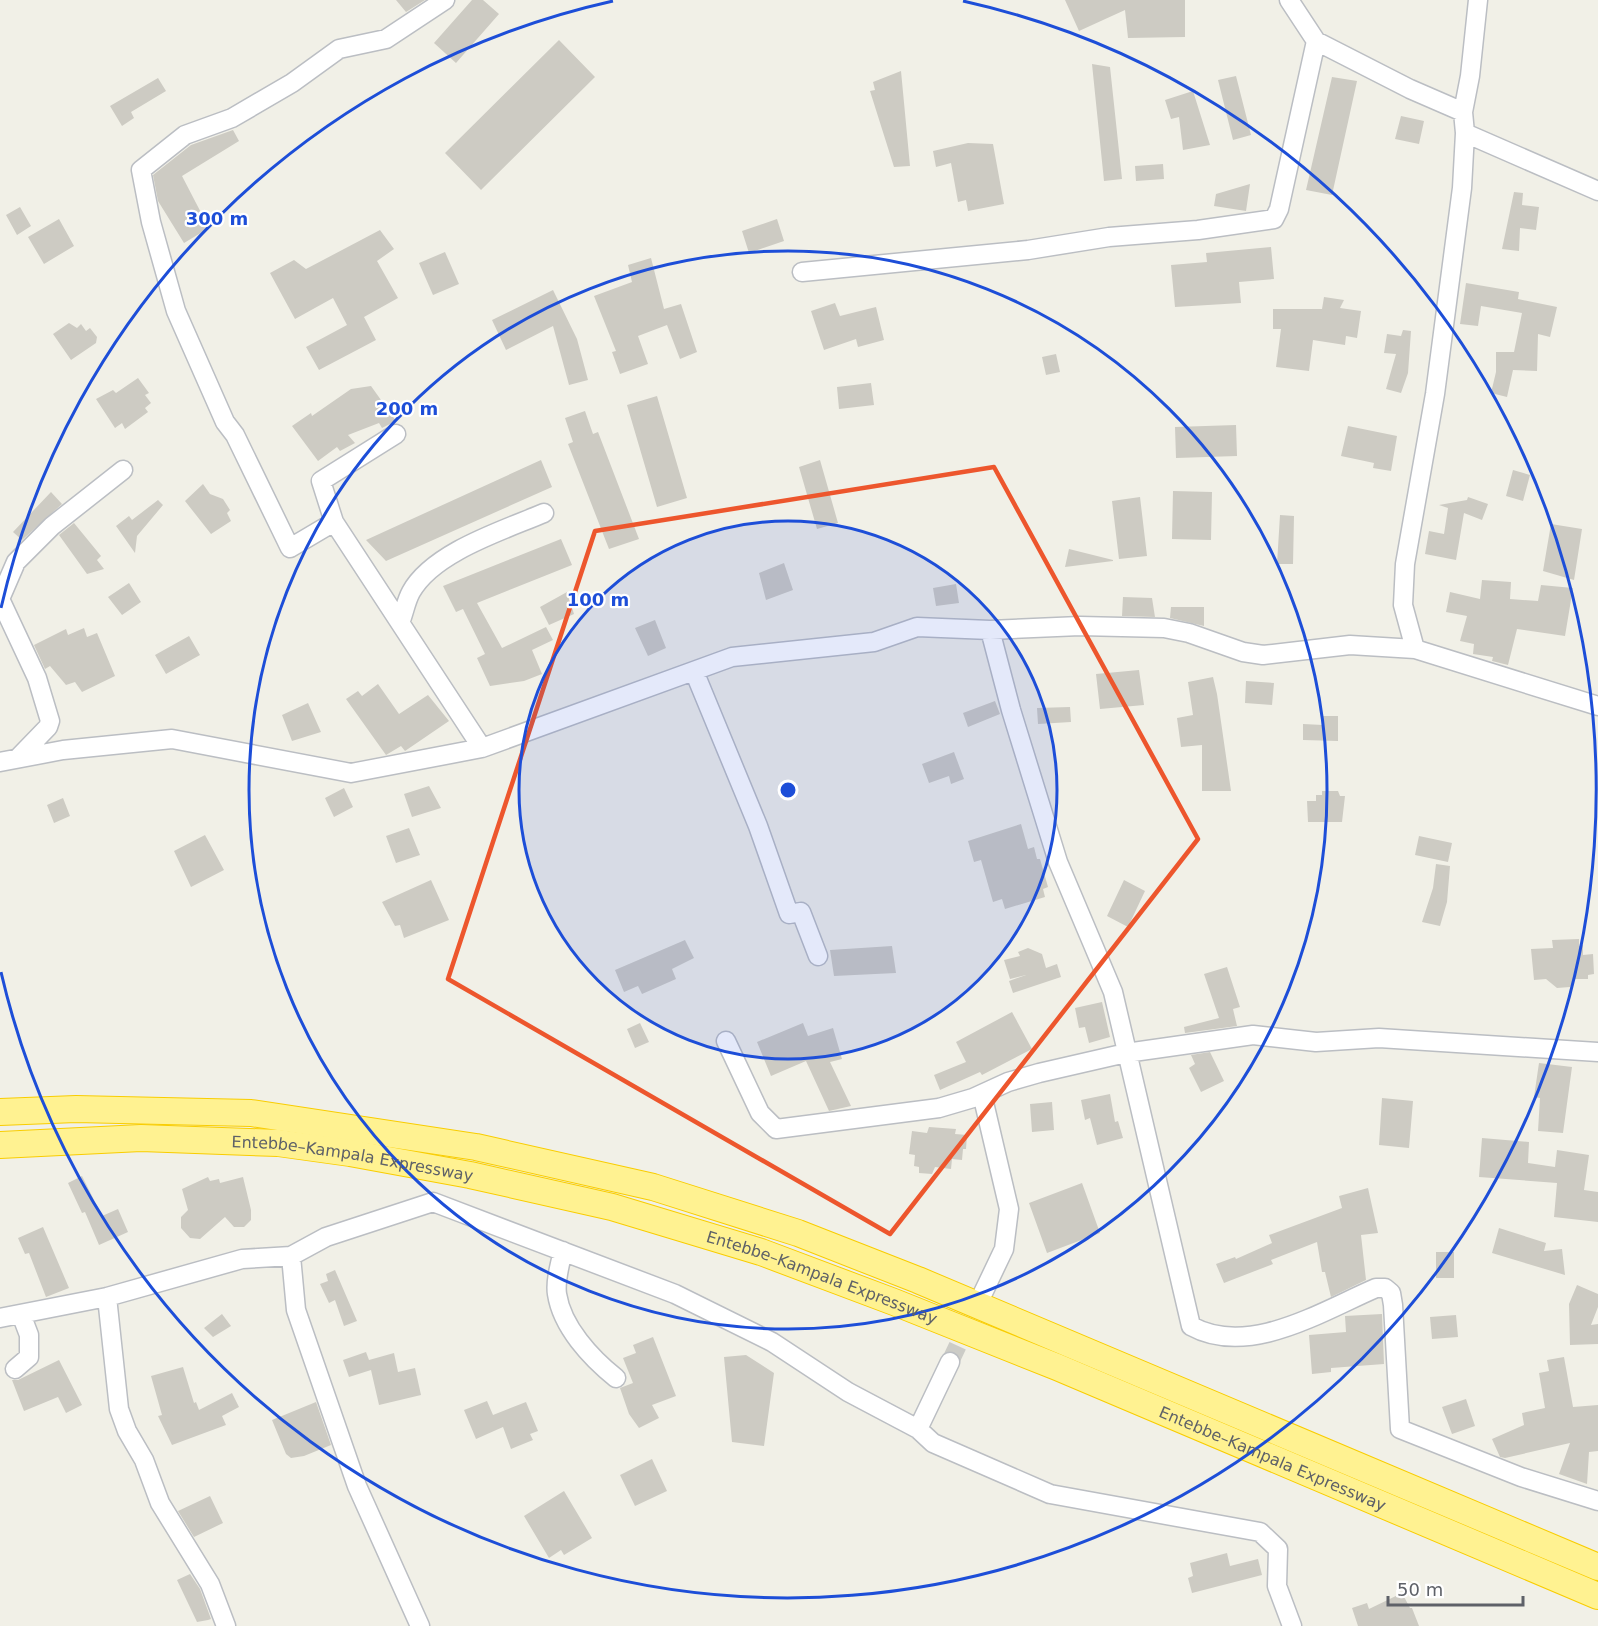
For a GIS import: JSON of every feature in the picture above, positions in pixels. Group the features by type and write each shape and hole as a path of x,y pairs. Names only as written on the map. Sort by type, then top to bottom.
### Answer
{"highway":[{"name":"Entebbe–Kampala Expressway","path":"0,1112 76,1108 250,1113 476,1147 653,1187 798,1233 918,1280 1598,1567"},
{"name":"Entebbe–Kampala Expressway","path":"0,1145 141,1138 278,1143 459,1173 612,1207 761,1252 894,1302 1078,1376 1598,1596"}],"street":[{"path":"334,522 290,548 235,435 225,422 176,310 151,222 141,170 185,135 232,118 292,83 339,49 386,39 445,0"},
{"path":"1289,0 1316,41 1463,112"},
{"path":"1415,649 1403,604 1405,564 1435,394 1462,188 1465,133 1463,112 1470,76 1478,0"},
{"path":"802,272 1028,250 1109,237 1198,230 1274,219 1279,209 1316,41"},
{"path":"1465,133 1598,191"},
{"path":"396,434 321,481 334,522 482,748"},
{"path":"18,758 48,727 50,721 38,678 0,598 16,562 52,526 123,470"},
{"path":"400,623 411,592 439,562 474,542 544,513"},
{"path":"0,762 63,750 172,739 351,773 482,748 732,657 874,642 917,627 990,630 1080,626 1164,628 1189,633 1243,652 1263,655 1350,645 1415,649 1598,706"},
{"path":"990,630 1011,710 1058,862 1113,992 1191,1326 1203,1332 1227,1336 1269,1333 1376,1288 1385,1288 1391,1293 1393,1305 1400,1429 1521,1477 1598,1501"},
{"path":"694,671 758,826 789,914 801,912 818,956"},
{"path":"726,1041 760,1113 776,1129 939,1108 1039,1072 1126,1053 1253,1035 1316,1042 1379,1038 1598,1052"},
{"path":"982,1094 1009,1209 1004,1249 983,1293"},
{"path":"0,1318 107,1297 242,1259 291,1256 326,1237 433,1202 675,1294 772,1342 848,1392 918,1429 933,1443 1050,1494 1260,1532 1278,1549 1277,1586 1292,1626"},
{"path":"563,1251 556,1293 562,1308 569,1324 593,1360 616,1378"},
{"path":"291,1256 296,1310 357,1486 420,1626"},
{"path":"107,1297 119,1409 127,1431 144,1460 160,1503 210,1584 226,1626"},
{"path":"15,1369 29,1357 29,1335 21,1314"},
{"path":"918,1429 950,1362"}],"highlighted area":[{"path":"994,467 1198,839 890,1234 448,979 595,531"}],"building":[{"path":"396,0 425,0 406,12"},
{"path":"472,0 483,0 499,14 456,63 434,43"},
{"path":"1065,0 1185,0 1185,37 1128,38 1125,10 1079,31"},
{"path":"559,40 595,77 481,190 445,153"},
{"path":"1092,64 1110,67 1122,179 1104,181"},
{"path":"901,71 910,166 894,167 870,91 875,90 873,82"},
{"path":"1236,76 1251,135 1233,140 1218,80"},
{"path":"1332,77 1357,81 1332,195 1306,190"},
{"path":"158,78 166,91 131,112 134,118 122,126 110,106"},
{"path":"1193,91 1210,145 1183,150 1179,117 1171,119 1165,100"},
{"path":"1401,116 1424,121 1419,144 1395,139"},
{"path":"233,130 239,141 182,176 209,228 184,243 158,201 153,175 191,145"},
{"path":"968,143 993,144 1004,204 968,211 966,200 958,202 951,163 936,167 933,151"},
{"path":"1163,164 1164,179 1136,181 1135,166"},
{"path":"1250,184 1246,211 1214,206 1216,194"},
{"path":"1514,192 1523,193 1522,205 1539,207 1536,230 1520,228 1519,251 1502,249"},
{"path":"20,207 31,226 17,235 6,215"},
{"path":"59,219 74,246 44,264 28,237"},
{"path":"777,219 784,241 749,253 742,231"},
{"path":"380,230 394,249 377,261 398,298 364,317 376,340 319,370 306,347 347,325 333,298 295,319 270,273 294,260 306,269"},
{"path":"1271,247 1274,279 1239,282 1241,303 1175,307 1171,265 1207,262 1206,253"},
{"path":"445,252 459,284 433,295 419,263"},
{"path":"651,258 664,309 681,304 697,352 680,359 667,325 638,336 648,364 620,374 612,352 616,351 594,296 632,282 628,265"},
{"path":"1466,283 1519,292 1518,299 1557,307 1550,337 1538,334 1537,371 1513,370 1507,397 1491,393 1496,372 1496,352 1514,352 1522,313 1481,306 1478,326 1460,324"},
{"path":"553,290 577,339 588,380 569,385 553,326 506,350 492,320"},
{"path":"1324,297 1344,300 1340,308 1361,311 1357,338 1346,336 1345,345 1313,340 1309,371 1276,367 1281,329 1273,329 1273,309 1322,309"},
{"path":"835,303 840,316 876,307 884,340 858,347 856,339 824,350 811,311"},
{"path":"69,323 77,328 81,324 86,331 90,328 97,337 96,343 71,360 53,334"},
{"path":"1403,330 1411,331 1408,373 1401,393 1386,389 1396,354 1384,353 1387,334 1401,336"},
{"path":"1056,354 1060,372 1046,375 1042,357"},
{"path":"138,378 149,393 145,395 151,403 145,408 148,412 125,429 122,423 115,428 96,399 113,390 116,393"},
{"path":"871,383 874,405 839,409 837,387"},
{"path":"371,386 396,421 382,428 379,423 348,435 355,443 340,451 337,447 318,461 292,426 311,413 312,416 351,389"},
{"path":"657,396 687,498 657,507 627,405"},
{"path":"585,411 593,434 598,432 639,539 609,549 568,444 573,442 565,418"},
{"path":"1236,425 1237,456 1176,458 1175,427"},
{"path":"1348,426 1397,436 1391,471 1373,468 1374,463 1341,456"},
{"path":"541,460 552,487 386,561 366,540"},
{"path":"820,460 838,523 817,529 799,467"},
{"path":"1513,470 1530,475 1523,501 1506,496"},
{"path":"203,484 210,494 223,499 230,510 227,513 231,521 211,534 185,501"},
{"path":"1173,491 1212,492 1211,540 1172,539"},
{"path":"51,492 62,504 22,540 13,532"},
{"path":"1140,497 1147,556 1119,559 1112,501"},
{"path":"1468,497 1488,504 1482,520 1464,513 1456,560 1425,554 1429,531 1444,534 1448,508 1439,505 1467,500"},
{"path":"158,500 163,505 137,536 135,553 116,526 129,516 132,520"},
{"path":"1280,515 1294,516 1293,564 1277,564"},
{"path":"74,523 101,556 97,560 104,569 87,574 59,535"},
{"path":"1551,524 1582,529 1574,580 1543,571"},
{"path":"561,539 572,565 477,603 502,648 546,627 553,640 532,650 542,674 524,681 490,686 477,658 485,654 463,609 456,612 443,586"},
{"path":"1069,549 1113,560 1113,561 1065,567"},
{"path":"784,563 793,590 766,600 759,573"},
{"path":"1482,580 1511,582 1510,599 1538,601 1541,585 1573,588 1565,636 1517,629 1508,665 1492,661 1493,657 1473,654 1474,644 1460,641 1467,616 1446,612 1450,592 1480,599"},
{"path":"129,583 141,602 122,615 108,597"},
{"path":"956,584 959,603 936,606 933,588"},
{"path":"567,592 574,614 549,625 540,607"},
{"path":"1123,597 1152,598 1155,617 1122,616"},
{"path":"1171,607 1204,607 1204,626 1170,618"},
{"path":"655,620 666,648 648,656 635,628"},
{"path":"84,628 87,637 97,633 115,676 82,692 75,682 66,685 50,666 45,669 34,645 66,629 68,635"},
{"path":"189,636 200,655 166,674 155,655"},
{"path":"1139,670 1144,705 1100,709 1096,674"},
{"path":"1213,677 1231,791 1202,791 1202,745 1181,747 1177,718 1193,715 1188,682"},
{"path":"1246,681 1274,683 1272,705 1245,703"},
{"path":"378,684 399,714 428,695 449,721 405,751 401,746 386,755 346,699 358,691 362,696"},
{"path":"995,701 1000,714 968,727 963,713"},
{"path":"308,703 321,732 292,741 282,715"},
{"path":"1070,707 1071,722 1038,724 1037,708"},
{"path":"1323,716 1338,716 1338,741 1303,740 1303,724 1323,725"},
{"path":"954,752 964,779 951,784 949,776 929,783 922,764"},
{"path":"429,786 441,808 412,817 404,794"},
{"path":"344,788 353,807 334,817 325,798"},
{"path":"1322,791 1338,791 1340,796 1345,796 1342,822 1308,822 1307,801 1316,801 1316,795 1322,795"},
{"path":"63,798 70,816 54,823 47,805"},
{"path":"1021,824 1028,849 1034,847 1037,859 1040,859 1048,887 1043,889 1045,897 1005,909 1002,899 993,902 981,860 974,862 968,841"},
{"path":"409,828 420,855 396,863 386,836"},
{"path":"205,835 224,870 191,887 174,851"},
{"path":"1419,836 1452,843 1448,862 1415,855"},
{"path":"1436,864 1450,866 1447,902 1440,926 1422,922 1433,888"},
{"path":"431,880 449,920 404,938 400,925 395,926 382,902"},
{"path":"1124,880 1145,891 1128,927 1107,916"},
{"path":"1579,939 1579,946 1583,945 1583,955 1593,954 1594,974 1588,975 1588,979 1575,979 1570,987 1557,988 1546,979 1534,980 1531,949 1553,948 1552,940"},
{"path":"685,940 694,958 672,969 676,979 642,994 638,986 624,992 615,970"},
{"path":"892,946 896,973 834,976 830,950"},
{"path":"1028,948 1042,954 1046,968 1057,964 1061,977 1013,993 1009,981 1026,975 1010,979 1004,960 1020,956 1018,952"},
{"path":"1227,967 1240,1007 1233,1009 1237,1026 1185,1033 1184,1027 1219,1018 1204,974"},
{"path":"1102,1002 1110,1037 1089,1043 1085,1027 1079,1028 1075,1008"},
{"path":"1012,1012 1032,1049 982,1075 980,1072 940,1090 934,1075 966,1062 956,1042"},
{"path":"640,1023 649,1042 635,1048 627,1029"},
{"path":"803,1023 808,1036 833,1028 842,1059 830,1062 851,1106 829,1111 806,1061 771,1076 757,1042"},
{"path":"1210,1052 1224,1081 1201,1092 1189,1068 1195,1064 1191,1055"},
{"path":"1539,1063 1572,1067 1563,1133 1538,1131 1540,1098 1534,1097"},
{"path":"1110,1094 1115,1122 1118,1121 1123,1138 1097,1145 1090,1118 1085,1120 1081,1100"},
{"path":"1382,1098 1413,1101 1409,1148 1379,1145"},
{"path":"1052,1102 1054,1130 1032,1132 1030,1104"},
{"path":"929,1127 956,1129 955,1134 967,1135 962,1160 952,1159 951,1169 935,1167 932,1174 919,1173 919,1167 914,1166 915,1155 909,1154 912,1131 927,1133"},
{"path":"1482,1138 1529,1142 1528,1163 1555,1167 1557,1150 1589,1155 1584,1190 1598,1192 1598,1222 1554,1217 1557,1183 1479,1177"},
{"path":"82,1176 102,1216 118,1209 128,1232 99,1245 85,1212 82,1213 68,1183"},
{"path":"208,1177 210,1181 219,1179 220,1183 243,1177 251,1210 251,1220 244,1227 234,1227 225,1217 200,1239 190,1238 181,1228 181,1217 188,1210 182,1189"},
{"path":"1082,1183 1100,1233 1047,1253 1029,1203"},
{"path":"1368,1188 1378,1233 1361,1235 1366,1280 1331,1297 1325,1272 1322,1272 1317,1242 1271,1260 1273,1264 1224,1283 1216,1264 1235,1257 1236,1259 1272,1243 1269,1235 1342,1208 1339,1196"},
{"path":"43,1227 69,1288 46,1297 29,1253 25,1254 18,1238"},
{"path":"1499,1228 1546,1243 1544,1251 1562,1249 1565,1275 1492,1253"},
{"path":"1436,1252 1454,1252 1454,1278 1436,1278"},
{"path":"335,1270 357,1321 344,1326 335,1300 329,1303 320,1284 328,1281 326,1274"},
{"path":"1577,1285 1598,1294 1598,1307 1591,1325 1598,1324 1598,1344 1570,1345 1569,1304"},
{"path":"222,1314 231,1326 213,1337 204,1328"},
{"path":"1382,1314 1384,1364 1331,1368 1331,1372 1312,1374 1309,1335 1346,1332 1345,1316"},
{"path":"1456,1315 1458,1337 1432,1339 1430,1317"},
{"path":"653,1337 676,1396 652,1405 659,1418 639,1428 629,1414 620,1388 633,1383 623,1358 636,1353 633,1345"},
{"path":"366,1352 369,1360 394,1353 398,1372 415,1368 421,1395 379,1405 371,1370 349,1377 343,1360"},
{"path":"746,1355 774,1373 764,1446 732,1442 724,1357"},
{"path":"1564,1357 1573,1407 1598,1405 1598,1451 1589,1452 1587,1484 1559,1474 1570,1443 1505,1458 1500,1457 1492,1439 1524,1425 1522,1413 1545,1408 1539,1373 1549,1371 1547,1360"},
{"path":"59,1360 82,1405 66,1413 58,1397 24,1411 12,1380 18,1380"},
{"path":"183,1367 194,1403 196,1402 199,1410 232,1393 239,1407 222,1416 226,1425 172,1445 158,1416 162,1415 151,1376"},
{"path":"1466,1399 1475,1426 1452,1434 1442,1407"},
{"path":"487,1401 493,1415 526,1402 538,1431 530,1434 533,1440 511,1449 503,1427 476,1439 464,1410"},
{"path":"316,1402 331,1445 304,1456 291,1458 286,1454 272,1420"},
{"path":"652,1459 667,1491 635,1506 620,1475"},
{"path":"564,1491 592,1538 564,1555 561,1550 549,1558 524,1516"},
{"path":"210,1496 223,1523 194,1537 178,1511"},
{"path":"1227,1553 1230,1566 1258,1559 1262,1575 1192,1593 1188,1578 1193,1576 1190,1563"},
{"path":"190,1574 200,1589 211,1619 197,1622 177,1580"},
{"path":"1402,1593 1412,1608 1419,1626 1358,1626 1352,1608 1367,1603 1369,1609"}],"tunnel":[{"path":"950,1362 982,1294"}]}
